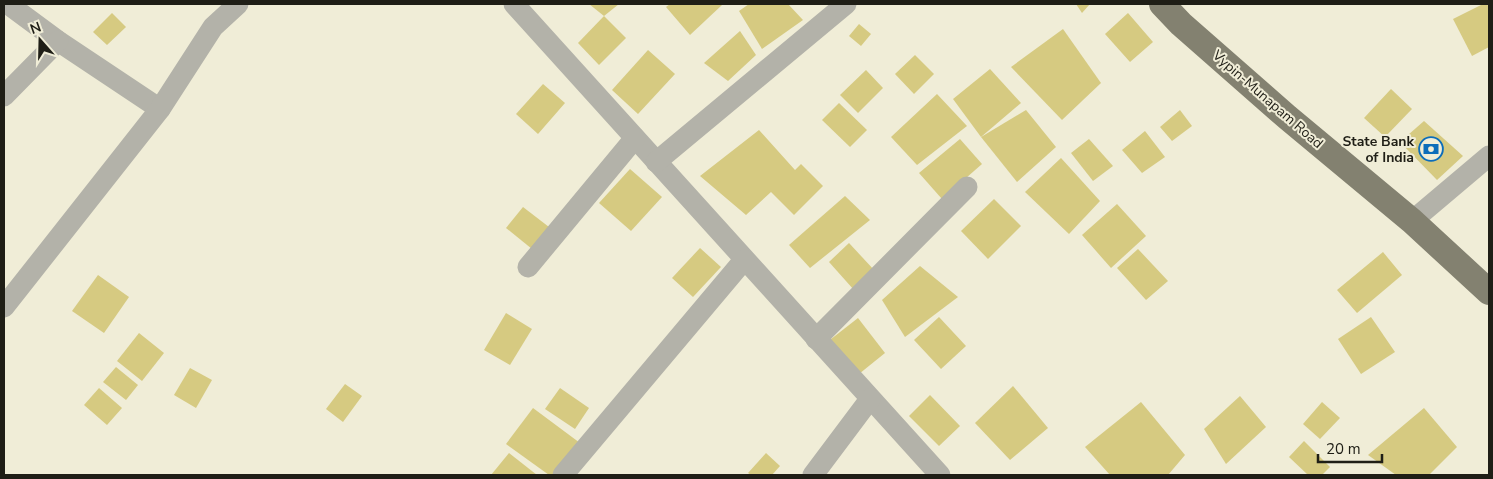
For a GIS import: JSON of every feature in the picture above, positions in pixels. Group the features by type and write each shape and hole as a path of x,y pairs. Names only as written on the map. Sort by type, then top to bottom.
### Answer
{"main road":[{"name":"Vypin-Munapam Road","path":"1162,4 1181,24 1280,110 1412,220 1489,292"}],"street":[{"path":"8,4 58,41 160,108"},
{"path":"4,307 160,108 212,27 238,4"},
{"path":"514,4 940,475"},
{"path":"656,162 846,4"},
{"path":"4,96 58,41"},
{"path":"528,267 635,138"},
{"path":"1412,220 1489,156"},
{"path":"816,339 967,187"},
{"path":"563,475 744,260"},
{"path":"813,475 870,399"}],"building":[{"path":"589,4 619,4 604,16"},
{"path":"670,4 722,5 690,35 666,7"},
{"path":"749,4 788,4 803,20 762,49 739,11"},
{"path":"1076,4 1090,4 1082,13"},
{"path":"1483,4 1487,4 1489,7 1489,47 1472,56 1453,19"},
{"path":"112,13 126,27 107,45 93,32"},
{"path":"1128,13 1153,42 1130,62 1105,34"},
{"path":"604,16 626,38 599,65 578,43"},
{"path":"859,24 871,34 861,46 849,36"},
{"path":"1063,29 1101,83 1062,120 1011,67"},
{"path":"740,31 756,55 728,81 704,63"},
{"path":"648,50 675,74 638,114 612,90"},
{"path":"915,55 934,74 914,94 895,74"},
{"path":"990,69 1021,103 981,137 953,99"},
{"path":"866,70 883,88 858,113 840,95"},
{"path":"543,84 565,103 538,134 516,114"},
{"path":"1391,89 1412,109 1385,137 1364,118"},
{"path":"937,94 967,126 917,165 891,137"},
{"path":"839,103 867,130 850,147 822,120"},
{"path":"1026,110 1056,147 1017,182 981,137"},
{"path":"1180,110 1192,126 1172,141 1160,127"},
{"name":"State Bank of India","path":"1424,121 1463,156 1437,180 1400,142"},
{"path":"759,130 795,170 801,164 823,186 794,215 771,192 746,215 700,176"},
{"path":"1145,131 1165,157 1142,173 1122,150"},
{"path":"960,139 982,164 942,199 919,173"},
{"path":"1089,139 1113,166 1093,181 1071,153"},
{"path":"1061,158 1100,201 1069,234 1025,192"},
{"path":"630,169 662,197 631,231 599,203"},
{"path":"845,196 870,220 810,268 789,245"},
{"path":"994,199 1021,226 988,259 961,231"},
{"path":"1117,204 1146,236 1111,268 1082,235"},
{"path":"523,207 549,227 532,249 506,228"},
{"path":"849,243 875,271 854,290 829,262"},
{"path":"700,248 721,267 693,297 672,278"},
{"path":"1138,249 1168,281 1146,300 1117,268"},
{"path":"1383,252 1402,275 1357,313 1337,290"},
{"path":"920,266 958,297 905,337 882,300"},
{"path":"98,275 129,297 104,333 72,311"},
{"path":"506,313 532,329 510,365 484,350"},
{"path":"939,317 966,346 941,369 914,340"},
{"path":"1371,317 1395,352 1361,374 1338,339"},
{"path":"858,318 885,353 854,378 826,343"},
{"path":"139,333 164,353 142,381 117,361"},
{"path":"116,367 138,385 126,400 103,382"},
{"path":"190,368 212,380 196,408 174,395"},
{"path":"345,384 362,396 343,422 326,409"},
{"path":"1013,386 1048,428 1010,460 975,423"},
{"path":"99,388 122,408 107,425 84,405"},
{"path":"560,388 589,408 575,429 545,409"},
{"path":"930,395 960,426 939,446 909,416"},
{"path":"1240,396 1266,427 1226,464 1204,429"},
{"path":"1141,402 1185,455 1168,475 1110,475 1085,447"},
{"path":"1322,402 1340,418 1320,439 1303,424"},
{"path":"533,408 580,443 556,475 549,475 506,444"},
{"path":"1424,408 1457,447 1429,475 1396,475 1368,455"},
{"path":"1304,441 1330,467 1322,475 1308,475 1289,457"},
{"path":"509,453 537,475 491,475"},
{"path":"766,453 780,466 772,475 751,475 748,473"}],"place":[{"name":"State Bank of India","path":"1431,149"}]}
